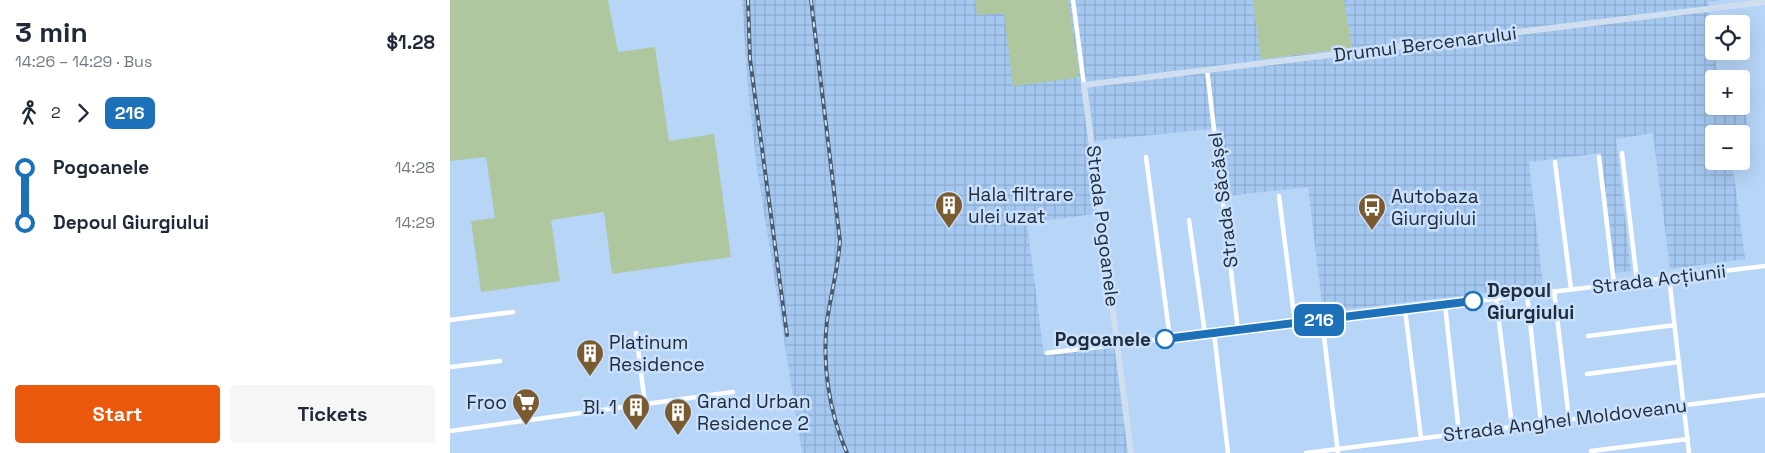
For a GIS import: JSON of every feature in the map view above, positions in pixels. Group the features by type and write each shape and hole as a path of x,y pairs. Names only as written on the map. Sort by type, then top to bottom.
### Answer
{"street":[{"name":"Strada Pogoanele","path":"1073,0 1119,345 1131,453"},
{"name":"Drumul Bercenarului","path":"1084,85 1765,2"},
{"name":"Strada Săcășel","path":"1207,70 1238,330"},
{"path":"1622,153 1637,281"},
{"path":"1599,157 1614,284"},
{"path":"1146,158 1170,339"},
{"path":"1556,162 1571,289"},
{"path":"1279,196 1295,323"},
{"path":"1189,220 1205,334"},
{"name":"Strada Acțiunii","path":"1047,352 1170,339 1765,266"},
{"path":"1669,277 1689,453"},
{"path":"1554,291 1569,420"},
{"path":"1527,294 1541,423"},
{"path":"1496,298 1512,426"},
{"path":"1445,305 1459,433"},
{"path":"1405,310 1421,438"},
{"path":"450,320 513,312"},
{"path":"1322,320 1338,451"},
{"path":"1588,336 1675,325"},
{"path":"636,333 645,404"},
{"path":"1214,333 1228,453"},
{"path":"450,367 500,361"},
{"path":"1587,374 1679,362"},
{"path":"450,431 733,392"},
{"name":"Strada Anghel Moldoveanu","path":"1306,453 1338,451 1512,426 1765,395"},
{"path":"1591,452 1688,439"}],"shaded area":[{"path":"742,0 1253,0 1261,59 1352,48 1344,0 1721,0 1708,2 1710,15 1705,15 1705,60 1715,60 1717,70 1705,70 1705,115 1746,115 1747,125 1705,125 1705,170 1733,170 1745,259 1670,269 1653,133 1616,139 1631,271 1615,273 1601,153 1529,162 1543,286 1323,312 1308,187 1228,196 1220,128 1094,141 1094,214 1027,223 1044,355 1116,348 1128,453 802,453 757,168 748,91"}],"green space":[{"path":"450,0 608,0 618,52 655,47 669,141 714,134 731,257 612,274 604,212 551,220 560,281 481,292 471,221 495,218 486,157 450,161"},
{"path":"975,0 1068,0 1079,73 1076,78 1013,86 1004,13 977,15"},
{"path":"1253,0 1344,0 1352,48 1261,59"}],"railway":[{"path":"748,0 750,59 787,335"},
{"path":"811,0 840,241 827,321 826,371 831,405 847,453"}],"bus line":[{"name":"216","path":"1165,339 1473,301"}],"place":[{"name":"Hala filtrare ulei uzat","path":"949,229"},
{"name":"Autobaza Giurgiului","path":"1372,231"},
{"name":"Depoul Giurgiului","path":"1473,301"},
{"name":"Pogoanele","path":"1165,339"},
{"name":"Platinum Residence","path":"590,377"},
{"name":"Froo","path":"526,426"},
{"name":"Bl. 1","path":"636,431"},
{"name":"Grand Urban Residence 2","path":"678,436"}]}
